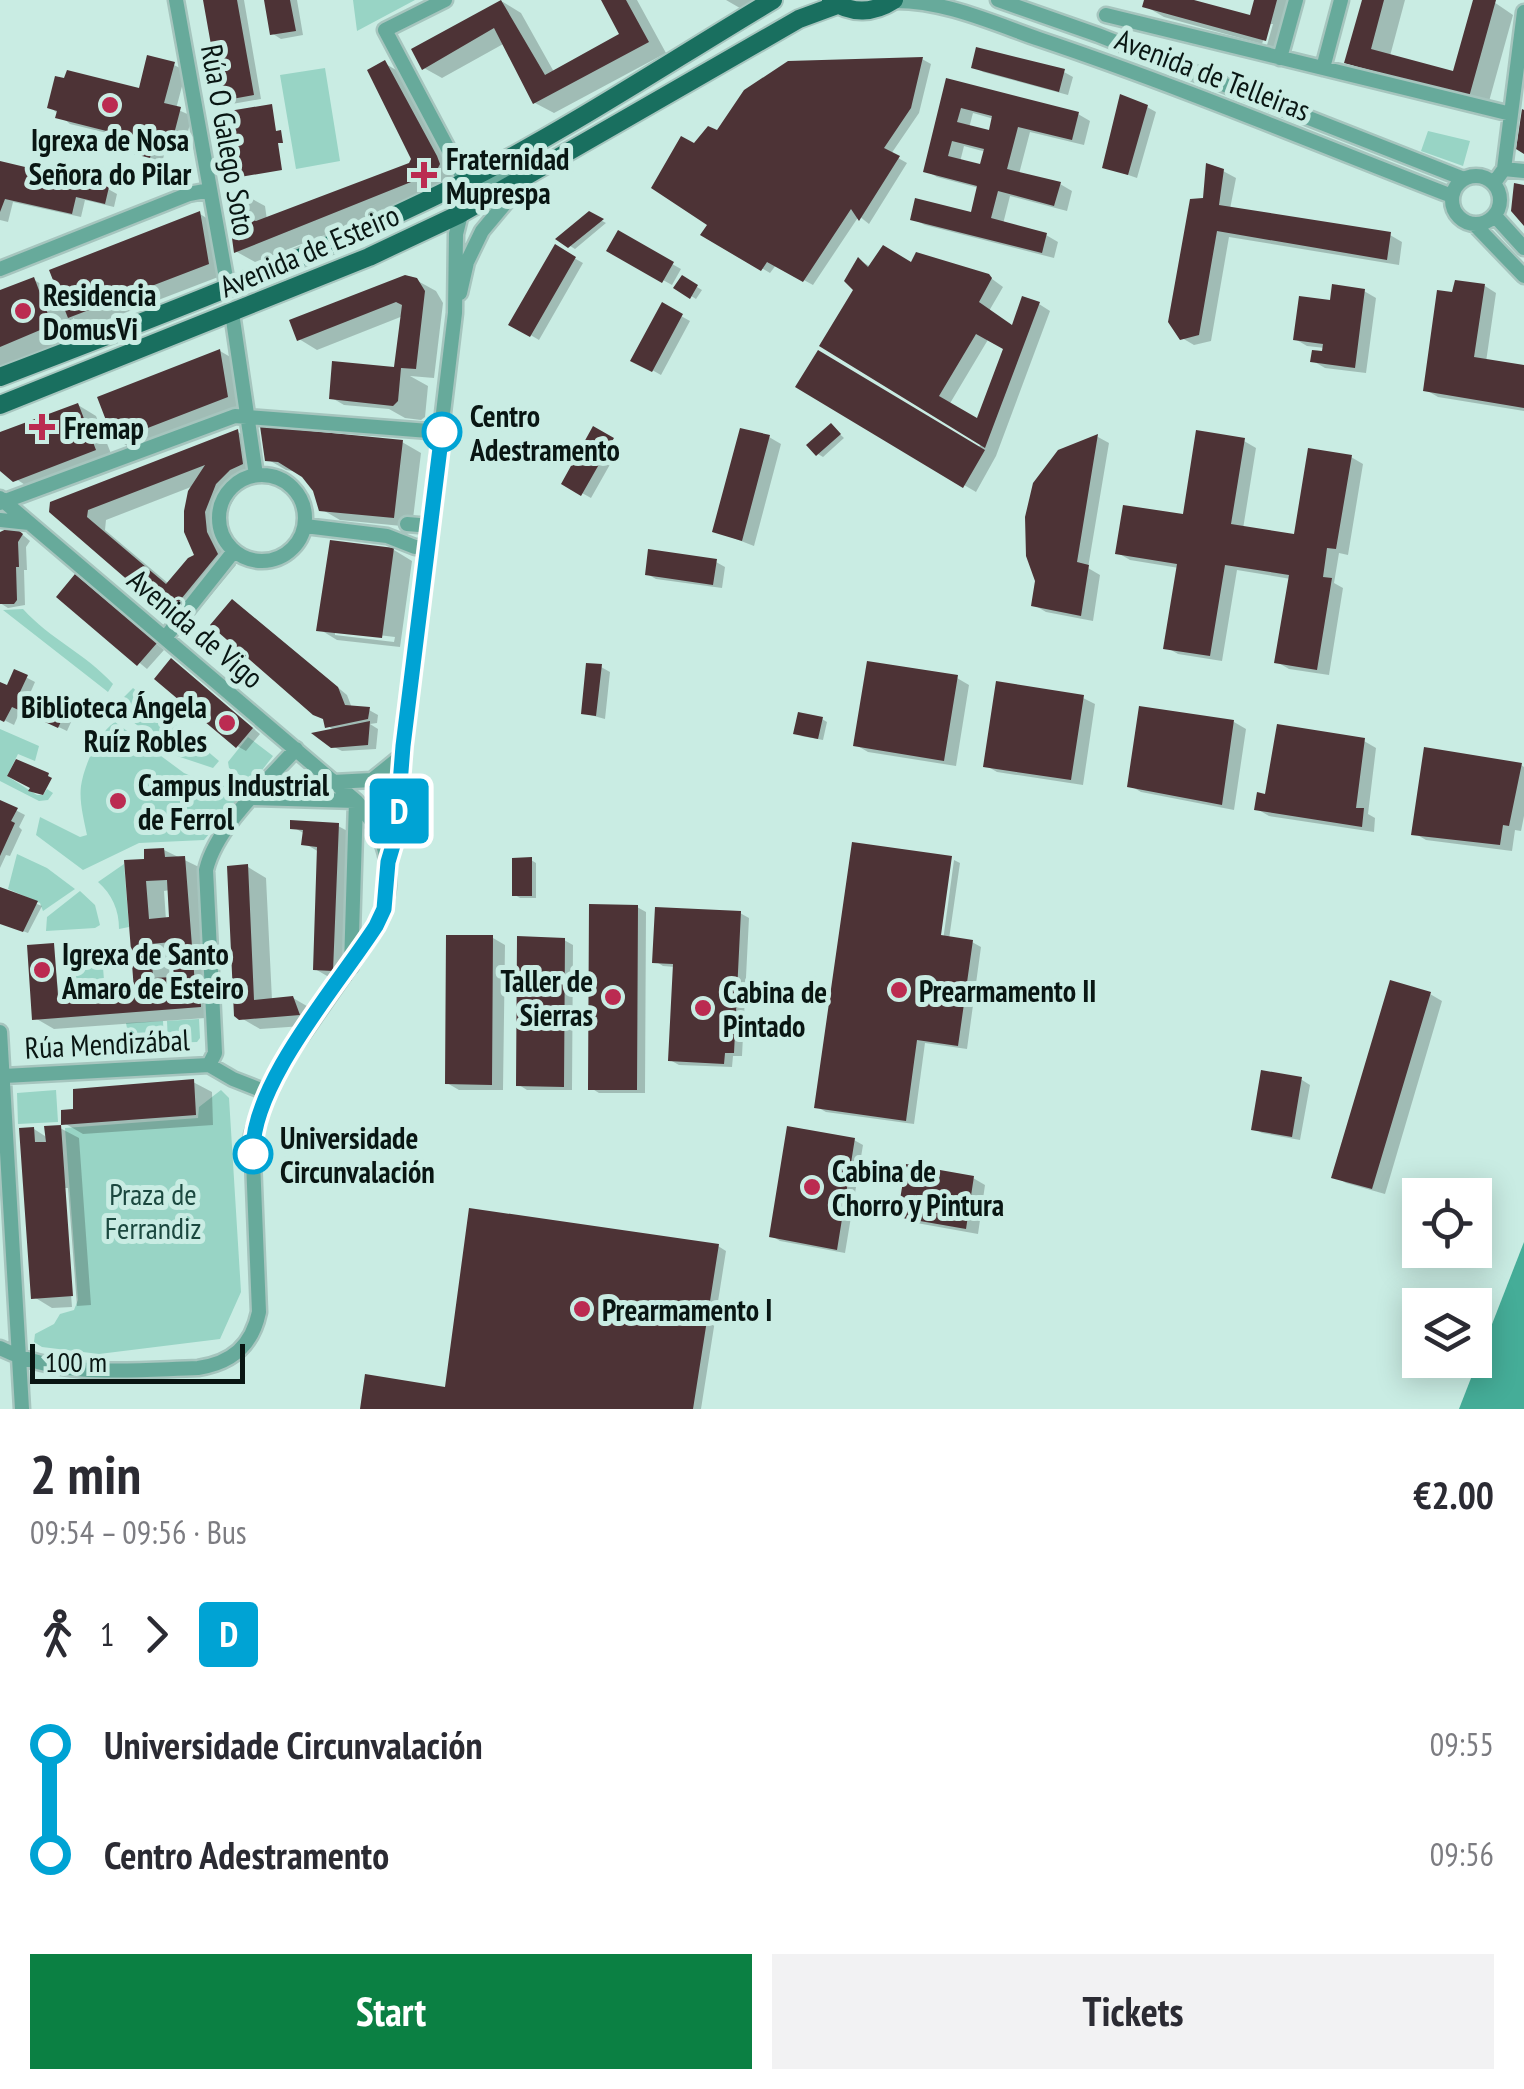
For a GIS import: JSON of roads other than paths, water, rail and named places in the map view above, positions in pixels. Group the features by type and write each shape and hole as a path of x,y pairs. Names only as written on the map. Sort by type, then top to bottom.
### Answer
{"main road":[{"name":"Avenida de Esteiro","path":"0,377 228,289 465,181 773,0"},
{"path":"834,2 866,11 893,1"},
{"name":"Avenida de Esteiro","path":"0,404 369,257 460,214 834,2"}],"street":[{"name":"Rúa O Galego Soto","path":"176,0 228,289"},
{"path":"445,0 385,30 465,181"},
{"name":"Avenida de Telleiras","path":"893,1 910,0 953,10 1091,56 1452,196"},
{"name":"Avenida de Telleiras","path":"998,0 1464,179"},
{"path":"1280,58 1296,0"},
{"path":"1323,68 1341,0"},
{"path":"1098,36 1108,8 1280,58 1511,114"},
{"path":"1494,183 1504,169 1524,12"},
{"path":"455,313 454,248 466,194 520,161 540,140"},
{"path":"1504,169 1524,172"},
{"path":"0,1348 18,1357 75,1372 198,1368 215,1366 242,1349 251,1338 259,1312 252,1135 266,1092 351,966 384,909 388,862 402,790 402,750 455,313 467,262 482,231 528,176"},
{"path":"1479,176 1494,183 1500,196 1495,216 1482,224 1466,222 1455,212 1452,196 1464,179 1479,176"},
{"path":"0,269 188,194 210,190"},
{"path":"1495,216 1524,248"},
{"path":"1474,224 1524,276"},
{"path":"232,313 256,475"},
{"path":"1,500 30,493 235,416 442,432"},
{"path":"256,475 282,479 294,488 306,512 305,526 293,548 270,561 257,561 234,551 219,527 219,513 231,488 256,475"},
{"name":"Avenida de Vigo","path":"1,500 356,801 380,829 388,862"},
{"path":"0,520 29,524"},
{"path":"407,524 430,526"},
{"path":"305,526 387,536 404,545 428,546"},
{"path":"165,638 234,551"},
{"path":"209,1065 215,1053 206,870 220,838 296,749"},
{"path":"333,782 372,780 402,750"},
{"path":"372,819 389,788 402,750"},
{"path":"372,819 386,814 402,790"},
{"path":"252,798 356,801 351,966"},
{"path":"0,1032 22,1409"},
{"name":"Rúa Mendizábal","path":"4,1076 209,1065 266,1092"}],"place":[{"name":"Igrexa de Nosa Señora do Pilar","path":"110,105"},
{"name":"Fraternidad Muprespa","path":"424,175"},
{"name":"Residencia DomusVi","path":"23,311"},
{"name":"Fremap","path":"42,427"},
{"name":"Centro Adestramento","path":"442,432"},
{"name":"Biblioteca Ángela Ruíz Robles","path":"227,723"},
{"name":"Campus Industrial de Ferrol","path":"118,801"},
{"name":"Igrexa de Santo Amaro de Esteiro","path":"42,970"},
{"name":"Prearmamento II","path":"899,990"},
{"name":"Taller de Sierras","path":"613,997"},
{"name":"Cabina de Pintado","path":"703,1008"},
{"name":"Universidade Circunvalación","path":"253,1154"},
{"name":"Cabina de Chorro y Pintura","path":"812,1187"},
{"name":"Prearmamento I","path":"582,1309"}],"park label":[{"name":"Praza de Ferrandiz","path":"153,1210"}]}
